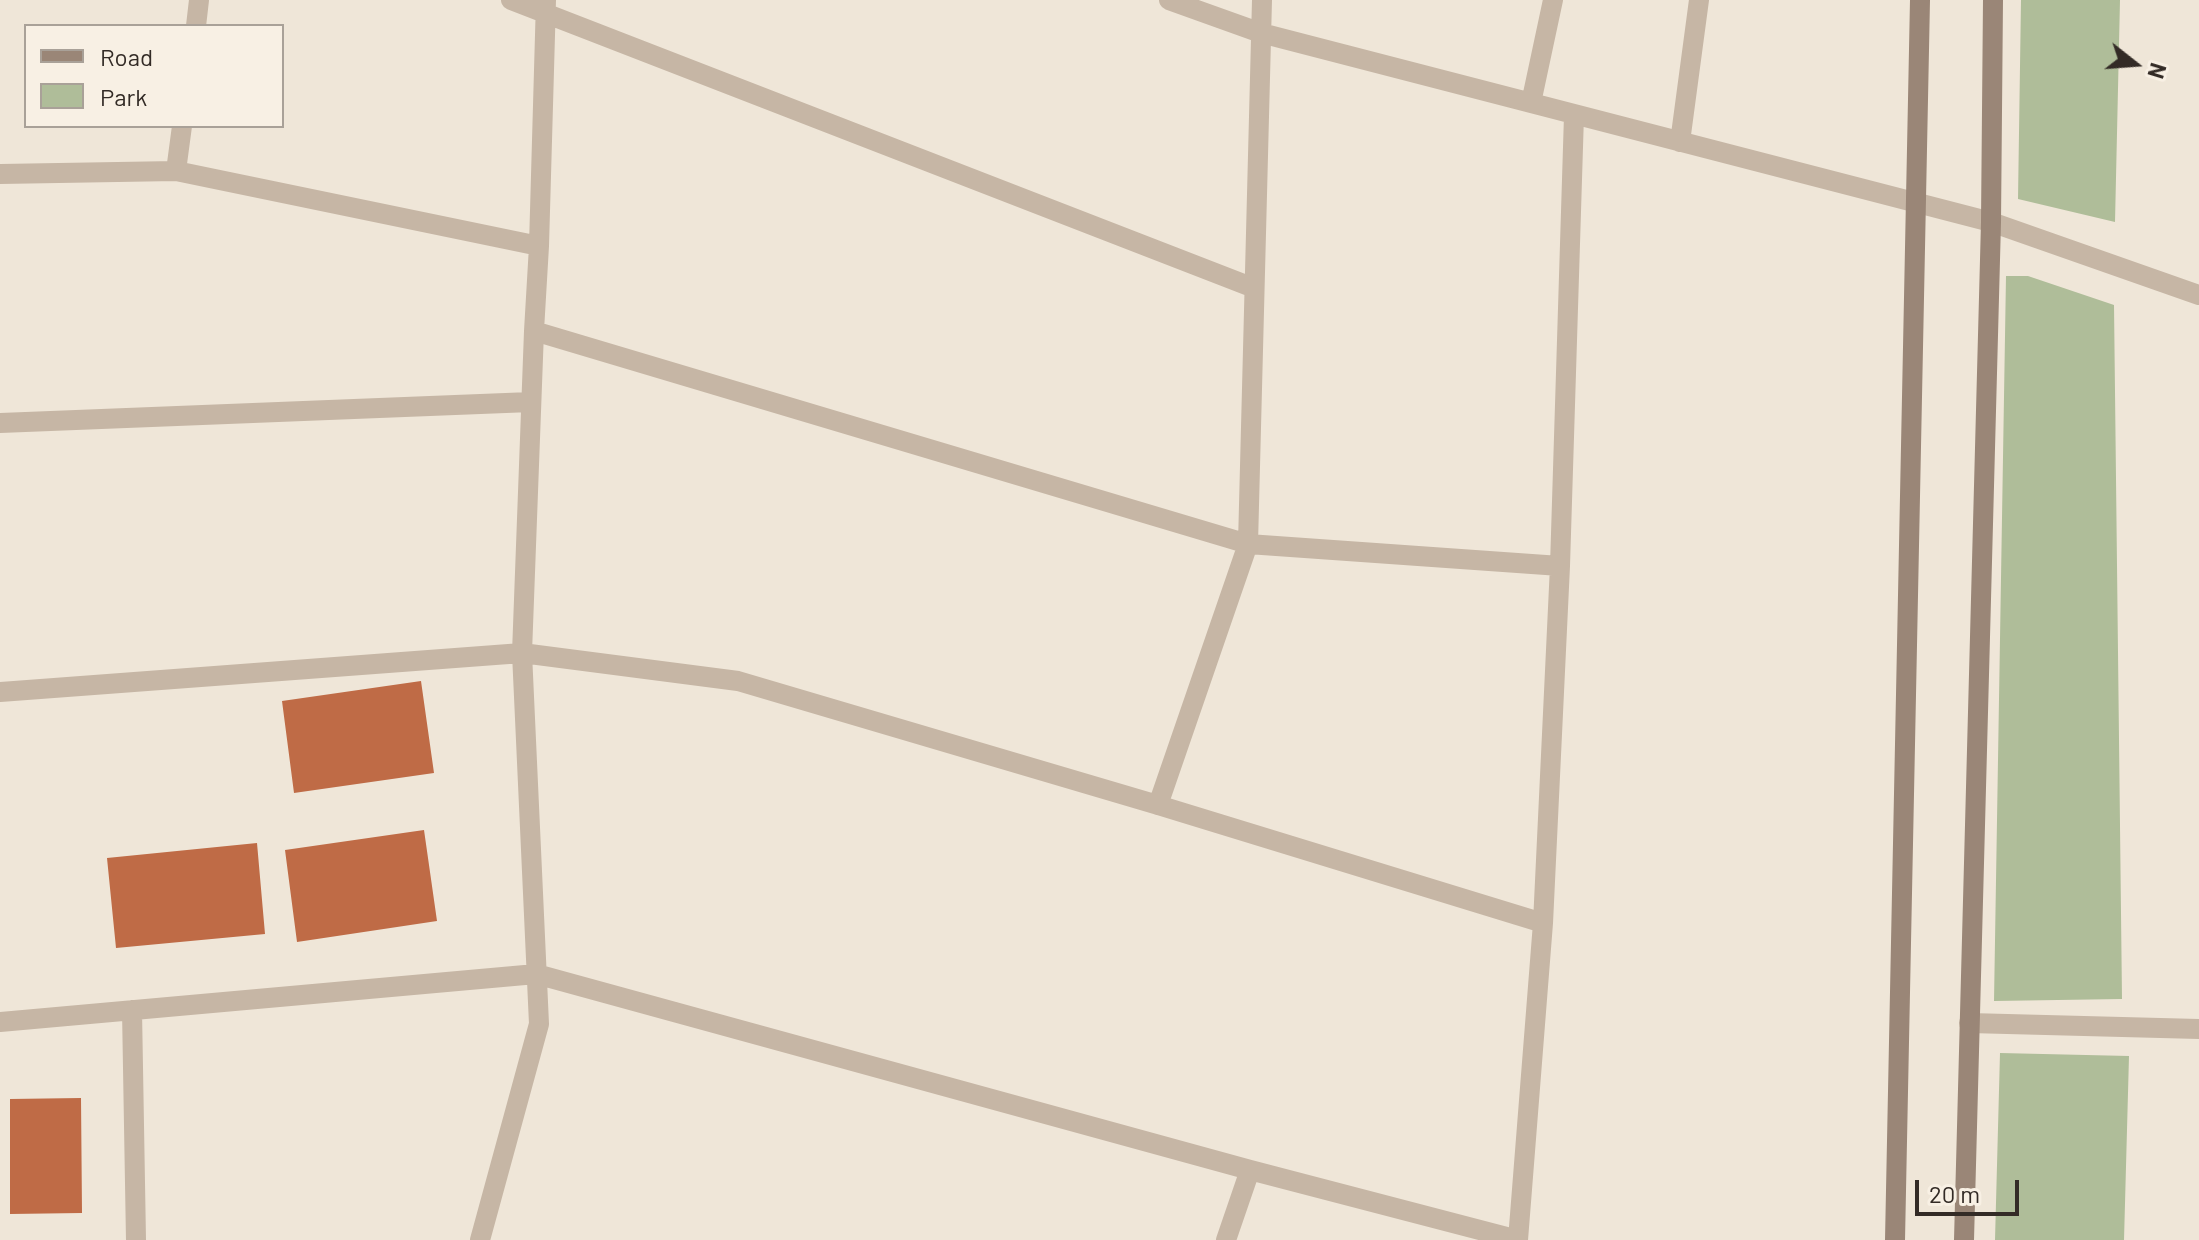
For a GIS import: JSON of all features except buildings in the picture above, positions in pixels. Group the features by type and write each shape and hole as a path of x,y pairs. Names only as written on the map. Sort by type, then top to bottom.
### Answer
{"main road":[{"path":"1895,1240 1920,0"},
{"path":"1964,1240 1991,222 1993,0"}],"street":[{"path":"196,24 199,0"},
{"path":"511,0 546,6 1254,288"},
{"path":"1169,0 1261,33 1991,222 2199,295"},
{"path":"1158,805 1248,544 1262,0"},
{"path":"1531,103 1553,0"},
{"path":"1680,142 1699,0"},
{"path":"480,1240 539,1024 522,653 546,6"},
{"path":"0,1022 536,974 1250,1170 1518,1240 1543,923 1560,566 1574,115"},
{"path":"176,171 182,128"},
{"path":"0,174 176,171 539,246"},
{"path":"534,331 1248,544 1560,566"},
{"path":"0,423 531,402"},
{"path":"0,692 522,653 738,681 1543,923"},
{"path":"132,1010 136,1240"},
{"path":"1969,1023 2199,1029"},
{"path":"1226,1240 1250,1170"}],"green space":[{"path":"2021,0 2120,0 2115,222 2018,199"},
{"path":"2006,276 2028,276 2114,305 2122,999 1994,1001"},
{"path":"2000,1053 2129,1056 2124,1240 1995,1240"}]}
